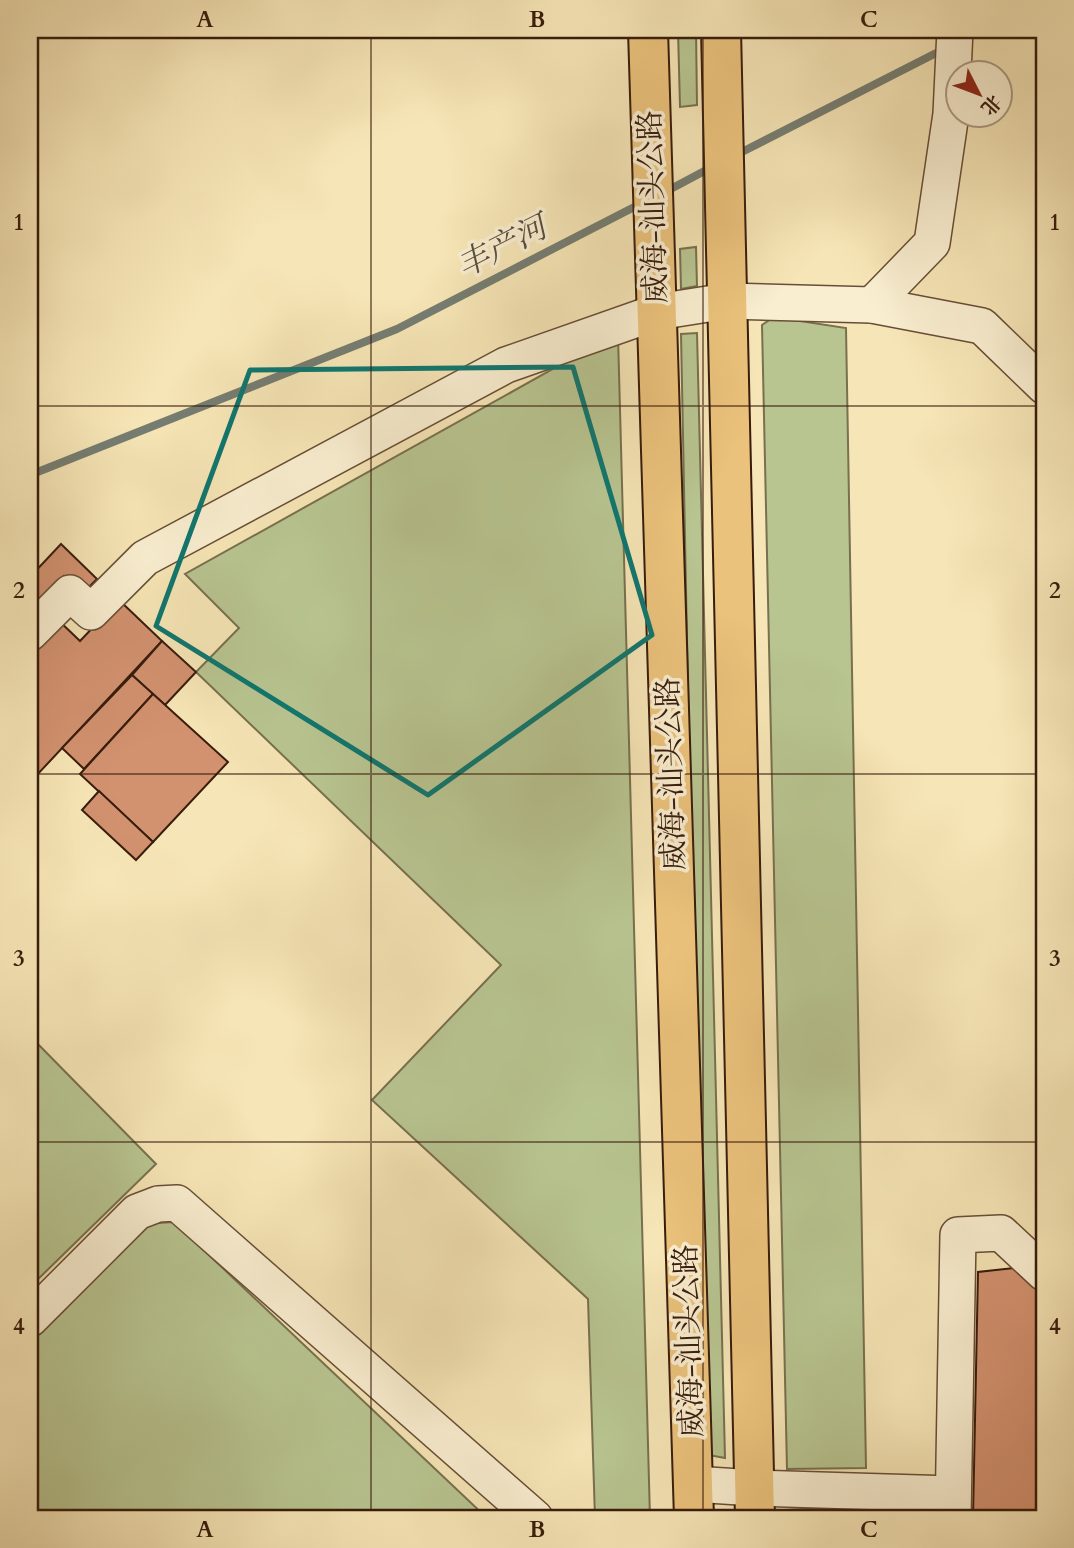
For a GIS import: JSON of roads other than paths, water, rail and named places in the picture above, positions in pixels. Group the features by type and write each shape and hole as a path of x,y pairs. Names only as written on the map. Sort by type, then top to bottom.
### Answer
{"highway":[{"name":"威海-汕头公路","path":"648,30 694,1501"},
{"name":"威海-汕头公路","path":"721,42 755,1503"}],"street":[{"path":"872,305 932,243 951,114 955,30"},
{"path":"30,633 69,593 91,612 145,558 506,365 656,298 872,305 982,326 1044,386"},
{"path":"30,1320 137,1212 158,1204 177,1203 535,1518"},
{"path":"694,1501 953,1506 958,1235 1001,1233 1044,1273"}],"waterway":[{"name":"丰产河","path":"964,39 982,30"},
{"name":"丰产河","path":"736,155 946,48"},
{"name":"丰产河","path":"665,192 712,167"},
{"name":"丰产河","path":"30,475 397,329 644,202"}]}
